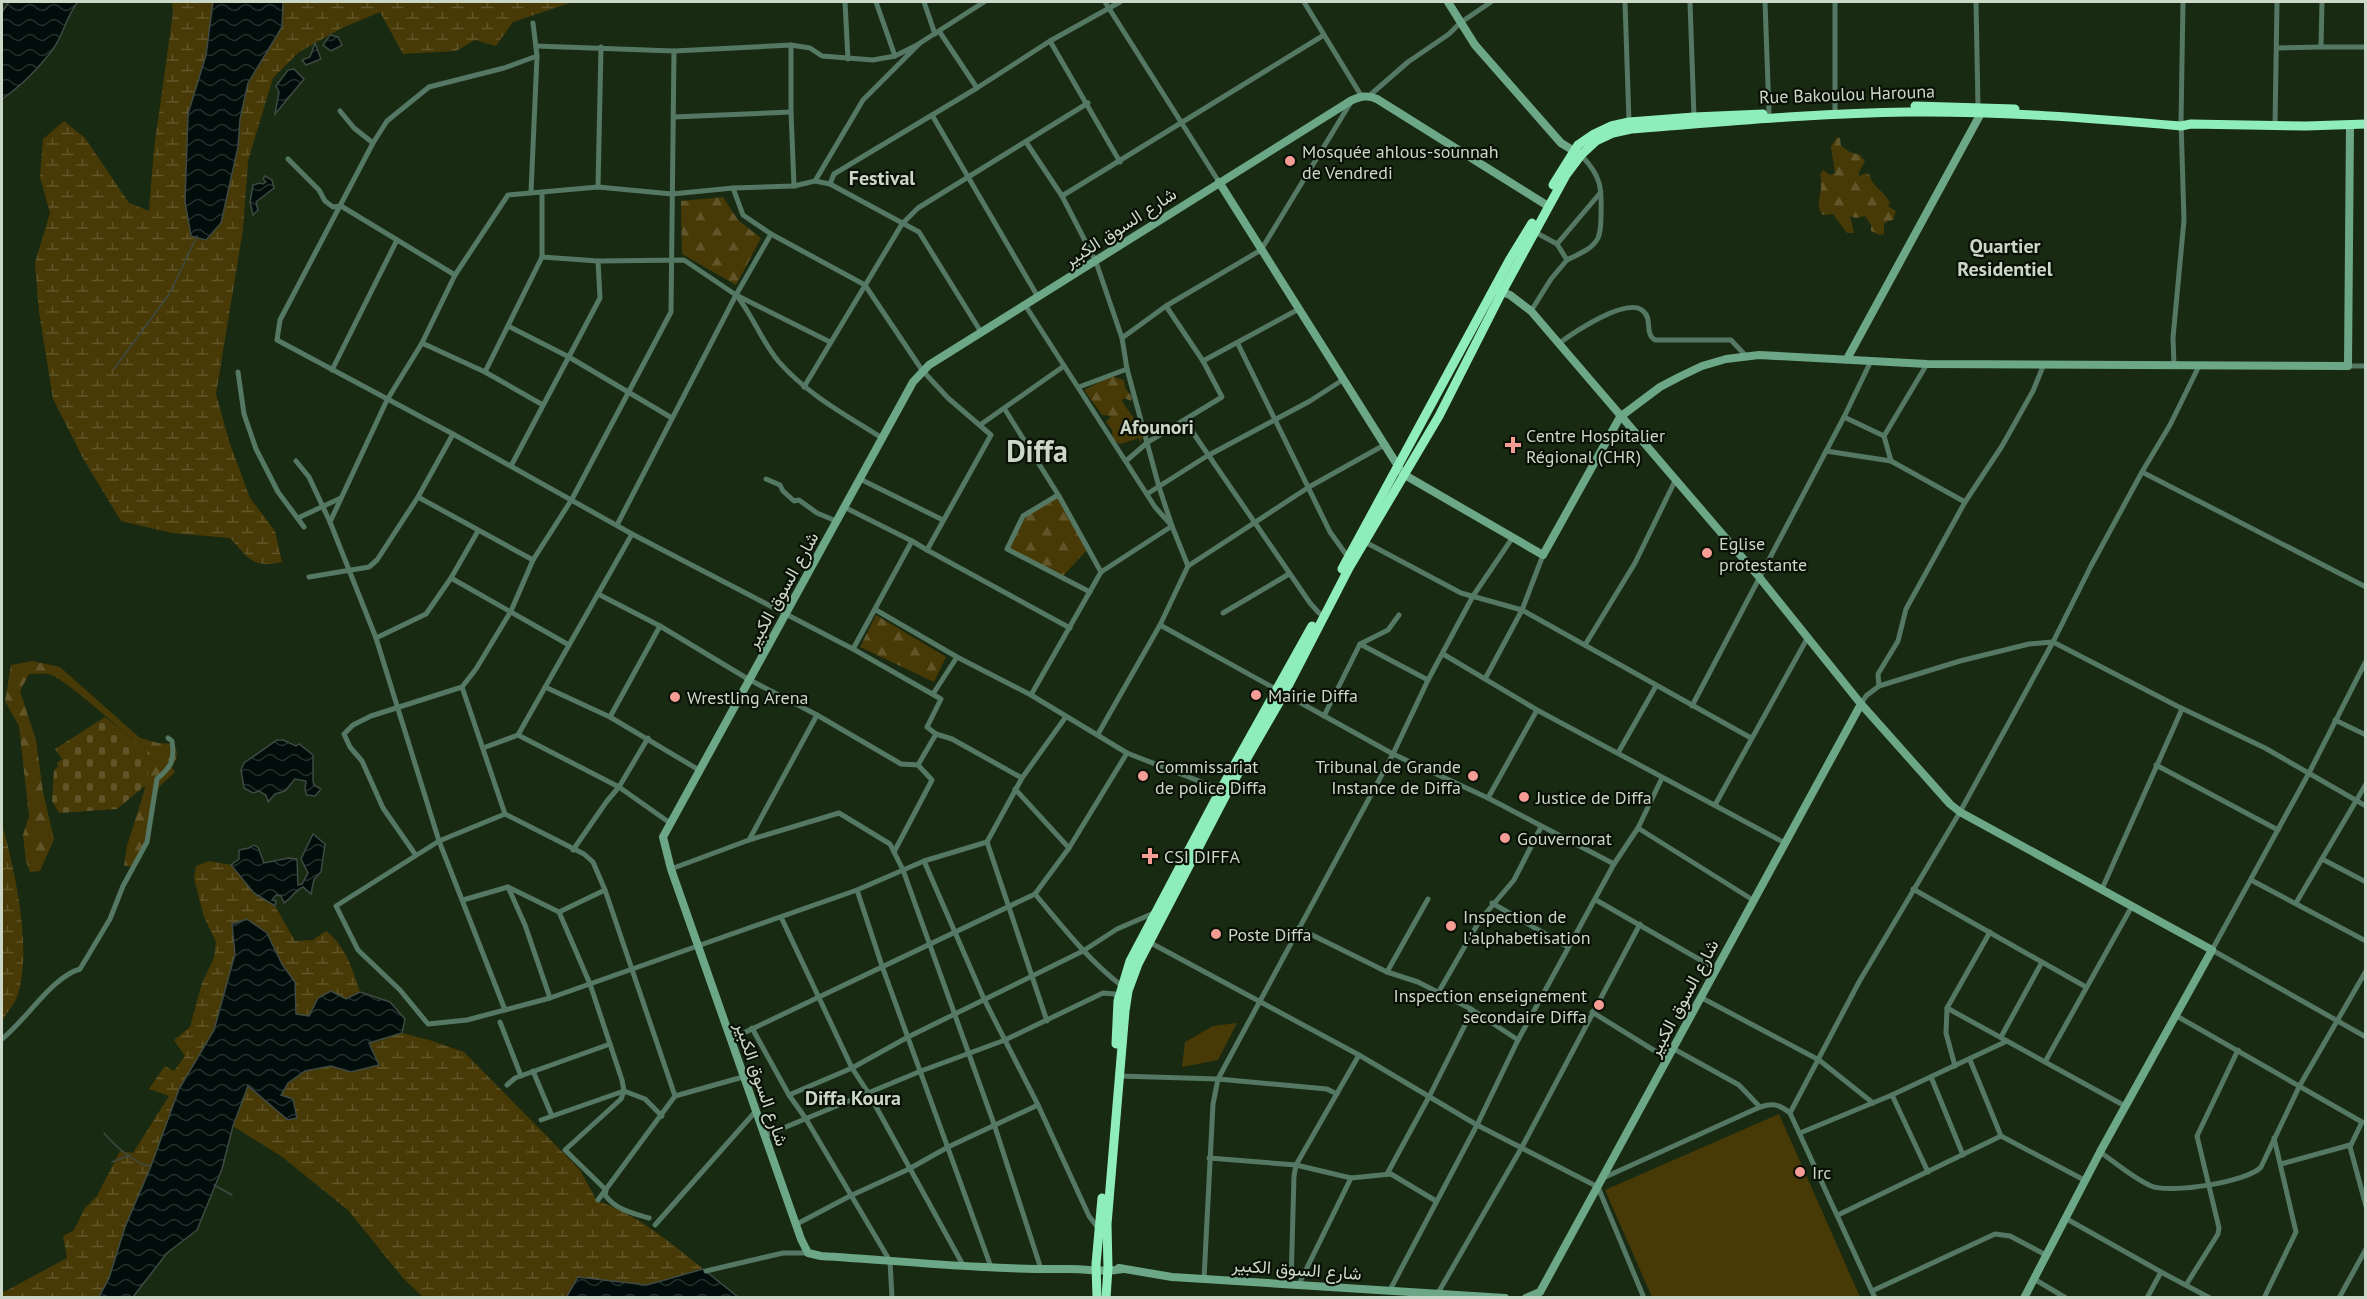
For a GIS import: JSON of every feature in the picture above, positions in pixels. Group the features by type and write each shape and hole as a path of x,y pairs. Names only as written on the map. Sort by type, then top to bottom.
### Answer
{"highway":[{"name":"Rue Bakoulou Harouna","path":"1401,470 1439,416 1498,290 1546,205 1573,164 1577,153 1594,134 1611,126 1629,122 1694,117 1909,106 2184,124 2275,126 2366,124"},
{"name":"Rue Bakoulou Harouna","path":"1577,153 1613,133 1631,129 1857,114 1979,111"},
{"path":"1096,1298 1096,1268 1114,1076 1118,1001 1130,961 1365,542 1401,470"},
{"path":"1280,692 1348,557 1401,470"},
{"path":"1106,1298 1107,1224 1128,991 1149,942 1224,790"}],"street":[{"path":"845,2 848,59"},
{"path":"876,2 895,56"},
{"path":"924,2 937,32 977,88"},
{"path":"536,46 674,51 791,45 810,48 822,56 873,60 895,56 919,44 984,2"},
{"path":"1105,2 1401,470 1544,555"},
{"path":"830,184 834,174 1050,41 1120,2"},
{"path":"1304,2 1365,96 1546,205"},
{"path":"1448,2 1475,45 1561,143 1591,165 1601,184 1598,238 1590,248 1568,260 1551,279 1531,311"},
{"path":"1365,96 1491,2"},
{"path":"1625,2 1629,122"},
{"path":"1690,2 1694,117"},
{"path":"1765,2 1768,113"},
{"path":"1835,2 1835,110"},
{"path":"1847,359 1979,111 1976,2"},
{"path":"2174,366 2173,338 2184,220 2183,2"},
{"path":"2275,126 2277,2"},
{"path":"2321,47 2322,2"},
{"path":"531,192 537,56 532,23"},
{"path":"1062,196 1324,35"},
{"path":"1050,41 1088,103 1120,162"},
{"path":"815,181 863,100 919,44"},
{"path":"791,45 794,186"},
{"path":"598,187 601,47"},
{"path":"2277,48 2366,47"},
{"path":"415,854 383,808 362,761 350,747 344,734 353,725 371,716 462,687 476,669 511,611 533,560 572,499 671,312 674,51"},
{"path":"537,56 504,68 429,87 387,121 373,143 280,320 277,340 572,499 632,534 933,694 941,699 927,727 936,734 952,739 1022,778"},
{"name":"شارع السوق الكبير","path":"1365,96 1352,100 1219,182 922,370 913,382 786,615 748,679 663,840 755,1112 795,1225 808,1253 821,1256 992,1267 1123,1269 1172,1277 1505,1298"},
{"path":"1122,338 1166,306 1261,250 1352,100"},
{"path":"804,387 902,224 918,208 1088,103"},
{"path":"340,111 354,128 373,143"},
{"path":"673,117 791,111"},
{"path":"932,115 1038,297"},
{"path":"2348,366 2350,125"},
{"path":"1026,142 1062,196 1095,262 1122,338 1127,369 1159,487 1188,566"},
{"path":"288,159 333,207 341,206 456,275"},
{"path":"330,522 387,400 422,343 456,275 508,195 598,187 672,194 734,188 794,186 815,181 830,184 919,232 981,332"},
{"path":"734,188 743,215 771,234 865,285 922,370 948,398 991,435 927,550"},
{"path":"1557,244 1602,191"},
{"path":"485,372 542,257 542,193"},
{"path":"1531,231 1557,244 1568,260"},
{"path":"617,525 736,295 771,234"},
{"path":"332,370 397,240"},
{"path":"542,257 598,261 684,260 736,295 830,342"},
{"path":"511,466 600,298 598,261"},
{"path":"1498,290 1510,295 1531,311 1759,577 1861,704 1935,788 1960,812 2366,1037"},
{"path":"736,295 778,361 804,387 816,397 882,438"},
{"path":"1025,305 1126,461 1172,526"},
{"path":"1126,461 1148,442 1222,397 1203,361 1166,306"},
{"path":"1558,344 1583,326 1628,307 1636,307 1644,311 1649,334 1655,340 1731,340 1746,356"},
{"path":"1203,361 1299,309"},
{"path":"508,326 630,391 672,418"},
{"path":"422,343 485,372 543,405"},
{"path":"1238,344 1330,532 1348,557"},
{"path":"1485,679 1522,610 1544,555 1620,417 1660,387 1702,366 1746,356 1927,364 2366,366"},
{"path":"1692,706 1844,417 1870,361"},
{"path":"1891,461 1884,436 1927,364"},
{"path":"1878,686 1878,674 1898,640 1906,609 1965,502 2002,446 2033,391 2044,364"},
{"path":"980,425 1064,366"},
{"path":"1790,1113 1859,982 1960,812 2054,642 2091,566 2170,425 2199,366"},
{"path":"1079,387 1127,369"},
{"path":"238,372 244,414 256,449 278,492 304,527"},
{"path":"1148,494 1208,456 1310,401 1344,379"},
{"path":"1004,408 1058,495 1101,572"},
{"path":"1844,417 1884,436"},
{"path":"1185,421 1289,574 1319,613"},
{"path":"309,577 369,567 377,560 418,497 453,434"},
{"path":"1098,734 1160,625 1188,566 1309,487 1386,444"},
{"path":"1826,451 1891,461 1965,502"},
{"path":"296,461 309,477 330,522 376,638 439,841 506,1010"},
{"path":"2142,472 2366,587"},
{"path":"766,479 780,485 794,501 799,500 817,513 837,521"},
{"path":"860,479 943,520"},
{"path":"1585,645 1635,563 1675,481"},
{"path":"1058,495 1023,516 1007,549 1090,592"},
{"path":"418,497 533,560"},
{"path":"298,518 341,498"},
{"path":"844,507 912,540 1071,628"},
{"path":"1030,695 1071,628 1101,572 1172,526"},
{"path":"376,638 426,614 451,578 478,531"},
{"path":"483,748 518,735 632,534"},
{"path":"1204,1279 1209,1158 1213,1104 1218,1079 1393,754 1428,680 1473,596 1513,537"},
{"path":"853,650 912,540"},
{"path":"1365,542 1461,593 1522,610 1751,738"},
{"path":"1223,614 1289,574"},
{"path":"451,578 569,645"},
{"path":"598,594 660,626 748,679 817,715 901,764 918,765 932,780 894,852"},
{"path":"876,610 957,657 1030,695 1127,753 1224,790"},
{"path":"1324,716 1360,644 1388,630 1400,615"},
{"path":"1160,625 1393,754 1488,798 1614,864"},
{"path":"610,717 660,626"},
{"path":"1715,805 1808,637"},
{"path":"1861,704 1866,696 1878,686 1960,661 2029,644 2054,642 2182,709 2265,748 2366,806"},
{"path":"1360,644 1428,680"},
{"path":"1443,654 1537,711 1785,843"},
{"path":"933,694 957,657"},
{"path":"2024,1298 2100,1152 2251,880 2365,665"},
{"path":"1618,753 1656,686"},
{"path":"462,687 505,814 585,854 593,862 632,967 675,1096"},
{"path":"545,687 610,717 699,770"},
{"name":"شارع السوق الكبير","path":"1527,1297 1541,1295 1861,704"},
{"path":"2102,889 2182,709"},
{"path":"1488,798 1537,711"},
{"path":"749,840 817,715"},
{"path":"505,814 439,841 415,854 394,871 336,906 358,950 400,990 428,1024 467,1020 549,998 857,890 924,861 987,842 1015,789 1065,718"},
{"path":"2335,720 2366,735"},
{"path":"918,765 936,734"},
{"path":"518,735 619,788 670,823"},
{"path":"2,1040 51,987 69,972 81,969 115,910 136,861 147,842 157,779 170,769 172,741 168,738"},
{"path":"573,850 607,801 619,788 648,738"},
{"path":"731,1039 1035,894 1069,848 1127,753"},
{"path":"2156,765 2278,830"},
{"path":"1390,1290 1477,1125 1518,1040 1614,864 1638,828 1662,778"},
{"path":"2296,903 2366,784"},
{"path":"1015,789 1069,848"},
{"path":"671,869 749,840 839,813 890,844 903,870 953,1015 994,1124 1041,1269"},
{"path":"1438,993 1463,945 1492,903 1514,880 1541,827"},
{"path":"1638,828 1753,900"},
{"path":"987,842 1047,1021"},
{"path":"2322,859 2366,882"},
{"path":"924,861 984,999 1038,1105 1089,1216 1100,1229"},
{"path":"2251,880 2366,941"},
{"path":"463,900 508,887 559,912 590,984 624,1091 621,1099 565,1150 606,1190"},
{"path":"508,887 525,925 549,998"},
{"path":"1913,889 2086,987"},
{"path":"559,912 605,890"},
{"path":"857,890 882,966 992,1267"},
{"path":"1035,894 1083,951 1122,986"},
{"path":"1386,972 1428,899"},
{"path":"1596,900 1716,969"},
{"path":"1492,903 1568,947"},
{"path":"2045,1062 2132,906"},
{"path":"789,1095 852,1068 908,1037 1083,951 1117,929 1155,913"},
{"path":"781,917 852,1068 869,1094 963,1265"},
{"path":"1437,1293 1522,1147 1640,924"},
{"path":"1298,928 1386,972 1418,982 1471,1010 1518,1040"},
{"path":"1954,1066 1946,1033 1947,1008 1990,932"},
{"path":"1149,942 1359,1055 1430,1095 1477,1125 1598,1187 1644,1298"},
{"path":"2001,1037 2042,962"},
{"path":"2100,1152 2151,1186 2162,1188 2209,1185 2254,1173 2260,1167 2300,1085 2336,1020 2366,971"},
{"path":"764,1136 921,1071 1005,1040 1103,993 1114,994 1118,1001"},
{"path":"1702,999 1819,1060 1874,1103"},
{"path":"1947,1008 2126,1106"},
{"path":"1387,1174 1430,1095 1471,1010"},
{"path":"1592,1012 1668,1059"},
{"path":"2175,1015 2362,1122"},
{"path":"500,1022 521,1076"},
{"path":"752,1029 789,1095 806,1119 890,1260 892,1298"},
{"path":"1800,1133 1892,1095 2007,1041"},
{"path":"507,1085 515,1078 610,1044"},
{"path":"1674,1049 1739,1085 1760,1107"},
{"path":"2186,1285 2218,1234 2218,1223 2197,1136 2238,1050"},
{"path":"1295,1284 1296,1165 1359,1055"},
{"path":"1970,1060 2001,1136 2086,1180"},
{"path":"533,1071 552,1116"},
{"path":"1119,1076 1218,1079 1327,1089 1337,1094"},
{"path":"598,1200 675,1096 743,1077"},
{"path":"1931,1077 1963,1155"},
{"path":"542,1120 624,1091 645,1099 662,1116"},
{"path":"1892,1095 1928,1172"},
{"path":"1602,1179 1760,1107 1780,1104 1790,1113 1800,1133 1875,1298"},
{"path":"795,1225 994,1124 1038,1105"},
{"path":"655,1226 755,1112"},
{"path":"2366,1115 2350,1145 2366,1206"},
{"path":"1838,1215 2001,1136"},
{"path":"2264,1298 2296,1232 2274,1138"},
{"path":"2281,1164 2350,1145"},
{"path":"1209,1158 1296,1165 1351,1178 1387,1174 1436,1201"},
{"path":"2357,1174 2366,1181"},
{"path":"1295,1284 1351,1178"},
{"path":"606,1190 605,1195 612,1204 622,1210 649,1218"},
{"path":"2065,1218 2210,1298"},
{"path":"1872,1291 1989,1235 2004,1233 2046,1254"},
{"path":"2339,1298 2366,1249"},
{"path":"705,1271 783,1253 808,1253"},
{"path":"2147,1298 2161,1272"},
{"path":"2034,1279 2066,1298"}],"green space":[{"path":"172,2 573,2 513,22 496,46 475,40 456,51 403,54 380,12 342,28 299,52 273,78 248,161 243,230 216,394 229,441 250,498 275,531 282,562 272,564 257,563 252,560 230,538 172,533 121,521 84,460 53,399 39,312 35,263 50,213 40,177 43,139 64,121 85,138 129,203 149,211 154,149 173,13"},
{"path":"1837,137 1840,138 1841,146 1860,155 1865,161 1859,176 1866,173 1870,175 1873,183 1886,196 1890,204 1888,206 1896,211 1893,220 1884,224 1884,234 1880,235 1871,231 1871,225 1865,216 1856,218 1850,216 1854,233 1847,233 1833,214 1823,215 1820,211 1820,174 1823,170 1830,175 1835,173 1831,147"},
{"path":"723,197 738,220 761,238 736,285 682,254 681,201"},
{"path":"1111,376 1124,380 1125,388 1132,397 1131,401 1124,398 1122,400 1144,435 1140,442 1139,438 1120,444 1113,440 1112,430 1106,422 1111,416 1102,415 1084,390"},
{"path":"1059,496 1088,549 1060,579 1009,548 1025,516"},
{"path":"876,615 946,657 934,682 860,647"},
{"path":"32,661 60,667 140,738 174,744 177,756 172,767 175,772 159,787 141,858 135,867 124,866 127,846 144,792 151,754 56,677 48,674 29,674 20,691 36,740 43,792 54,839 40,871 30,872 26,861 23,835 29,816 19,726 5,701 11,665"},
{"path":"105,717 151,754 146,785 117,809 59,813 52,801 54,770 62,759 55,749"},
{"path":"2,824 17,887 23,935 23,957 17,997 2,1021"},
{"path":"209,861 231,865 254,893 275,906 295,941 313,940 326,931 333,937 348,958 360,992 345,999 331,992 318,998 309,1016 296,1014 295,982 282,964 267,933 232,924 235,954 214,1030 179,1089 151,1166 125,1227 109,1278 99,1297 2,1298 2,1293 67,1258 63,1236 74,1230 85,1208 97,1196 120,1151 133,1153 169,1096 149,1089 165,1066 174,1071 185,1056 174,1040 190,1027 202,983 214,958 216,942 204,917 194,878 196,866"},
{"path":"1237,1023 1218,1060 1182,1067 1185,1042 1213,1026"},
{"path":"402,1033 464,1052 580,1170 597,1201 640,1221 703,1269 647,1285 578,1277 566,1297 423,1297 403,1278 348,1210 281,1156 233,1126 248,1086 288,1120 296,1118 293,1099 281,1095 288,1083 305,1071 331,1066 352,1072 378,1065 369,1043"},
{"path":"1779,1114 1860,1297 1652,1297 1605,1190"}],"water":[{"path":"9,2 78,2 48,56 23,83 2,99 2,12"},
{"path":"213,2 283,2 282,27 248,83 240,119 238,147 221,223 206,240 191,236 185,202 188,114 206,55"},
{"path":"330,35 338,37 342,45 331,51 323,45"},
{"path":"315,43 321,59 306,65 302,60 310,57"},
{"path":"294,69 304,79 275,114 279,92 276,86 288,70"},
{"path":"265,176 272,180 274,188 256,202 258,210 253,215 250,202 253,185 266,182 263,179"},
{"path":"277,740 283,740 296,746 299,744 313,755 313,781 314,785 321,789 315,796 307,795 306,781 295,779 285,791 275,794 268,802 266,795 259,791 253,793 244,788 241,770 244,763"},
{"path":"313,834 325,844 321,872 314,879 311,894 303,887 284,903 281,896 276,895 272,900 276,901 275,906 254,893 231,865 239,859 239,850 253,845 258,847 264,863 289,858 297,859 298,885 302,884 308,873 301,859"},
{"path":"247,919 267,933 282,964 295,982 296,1014 309,1016 318,998 331,991 346,999 360,992 390,1002 405,1019 402,1033 369,1043 379,1065 351,1072 331,1066 305,1071 288,1083 281,1095 293,1099 297,1118 288,1120 248,1086 233,1126 222,1169 197,1230 167,1253 133,1297 99,1297 109,1278 125,1227 151,1166 179,1089 214,1030 235,954 232,924"},
{"path":"703,1269 738,1297 566,1298 578,1277 647,1285"}],"waterway":[{"path":"114,369 170,293 197,236"},
{"path":"104,1133 132,1158 150,1166"},
{"path":"112,1162 130,1155"},
{"path":"214,1185 232,1195"}],"place":[{"name":"Mosquée ahlous-sounnah de Vendredi","path":"1290,161"},
{"name":"Centre Hospitalier Régional (CHR)","path":"1513,445"},
{"name":"Eglise protestante","path":"1707,553"},
{"name":"Mairie Diffa","path":"1256,695"},
{"name":"Wrestling Arena","path":"675,697"},
{"name":"Commissariat de police Diffa","path":"1143,776"},
{"name":"Tribunal de Grande Instance de Diffa","path":"1473,776"},
{"name":"Justice de Diffa","path":"1524,797"},
{"name":"Gouvernorat","path":"1505,838"},
{"name":"CSI DIFFA","path":"1150,856"},
{"name":"Inspection de l'alphabetisation","path":"1451,926"},
{"name":"Poste Diffa","path":"1216,934"},
{"name":"Inspection enseignement secondaire Diffa","path":"1599,1005"},
{"name":"Irc","path":"1800,1172"}],"district":[{"name":"Festival","path":"882,178"},
{"name":"Quartier Residentiel","path":"2005,258"},
{"name":"Afounori","path":"1157,427"},
{"name":"Diffa","path":"1037,450"},
{"name":"Diffa Koura","path":"853,1098"}]}
